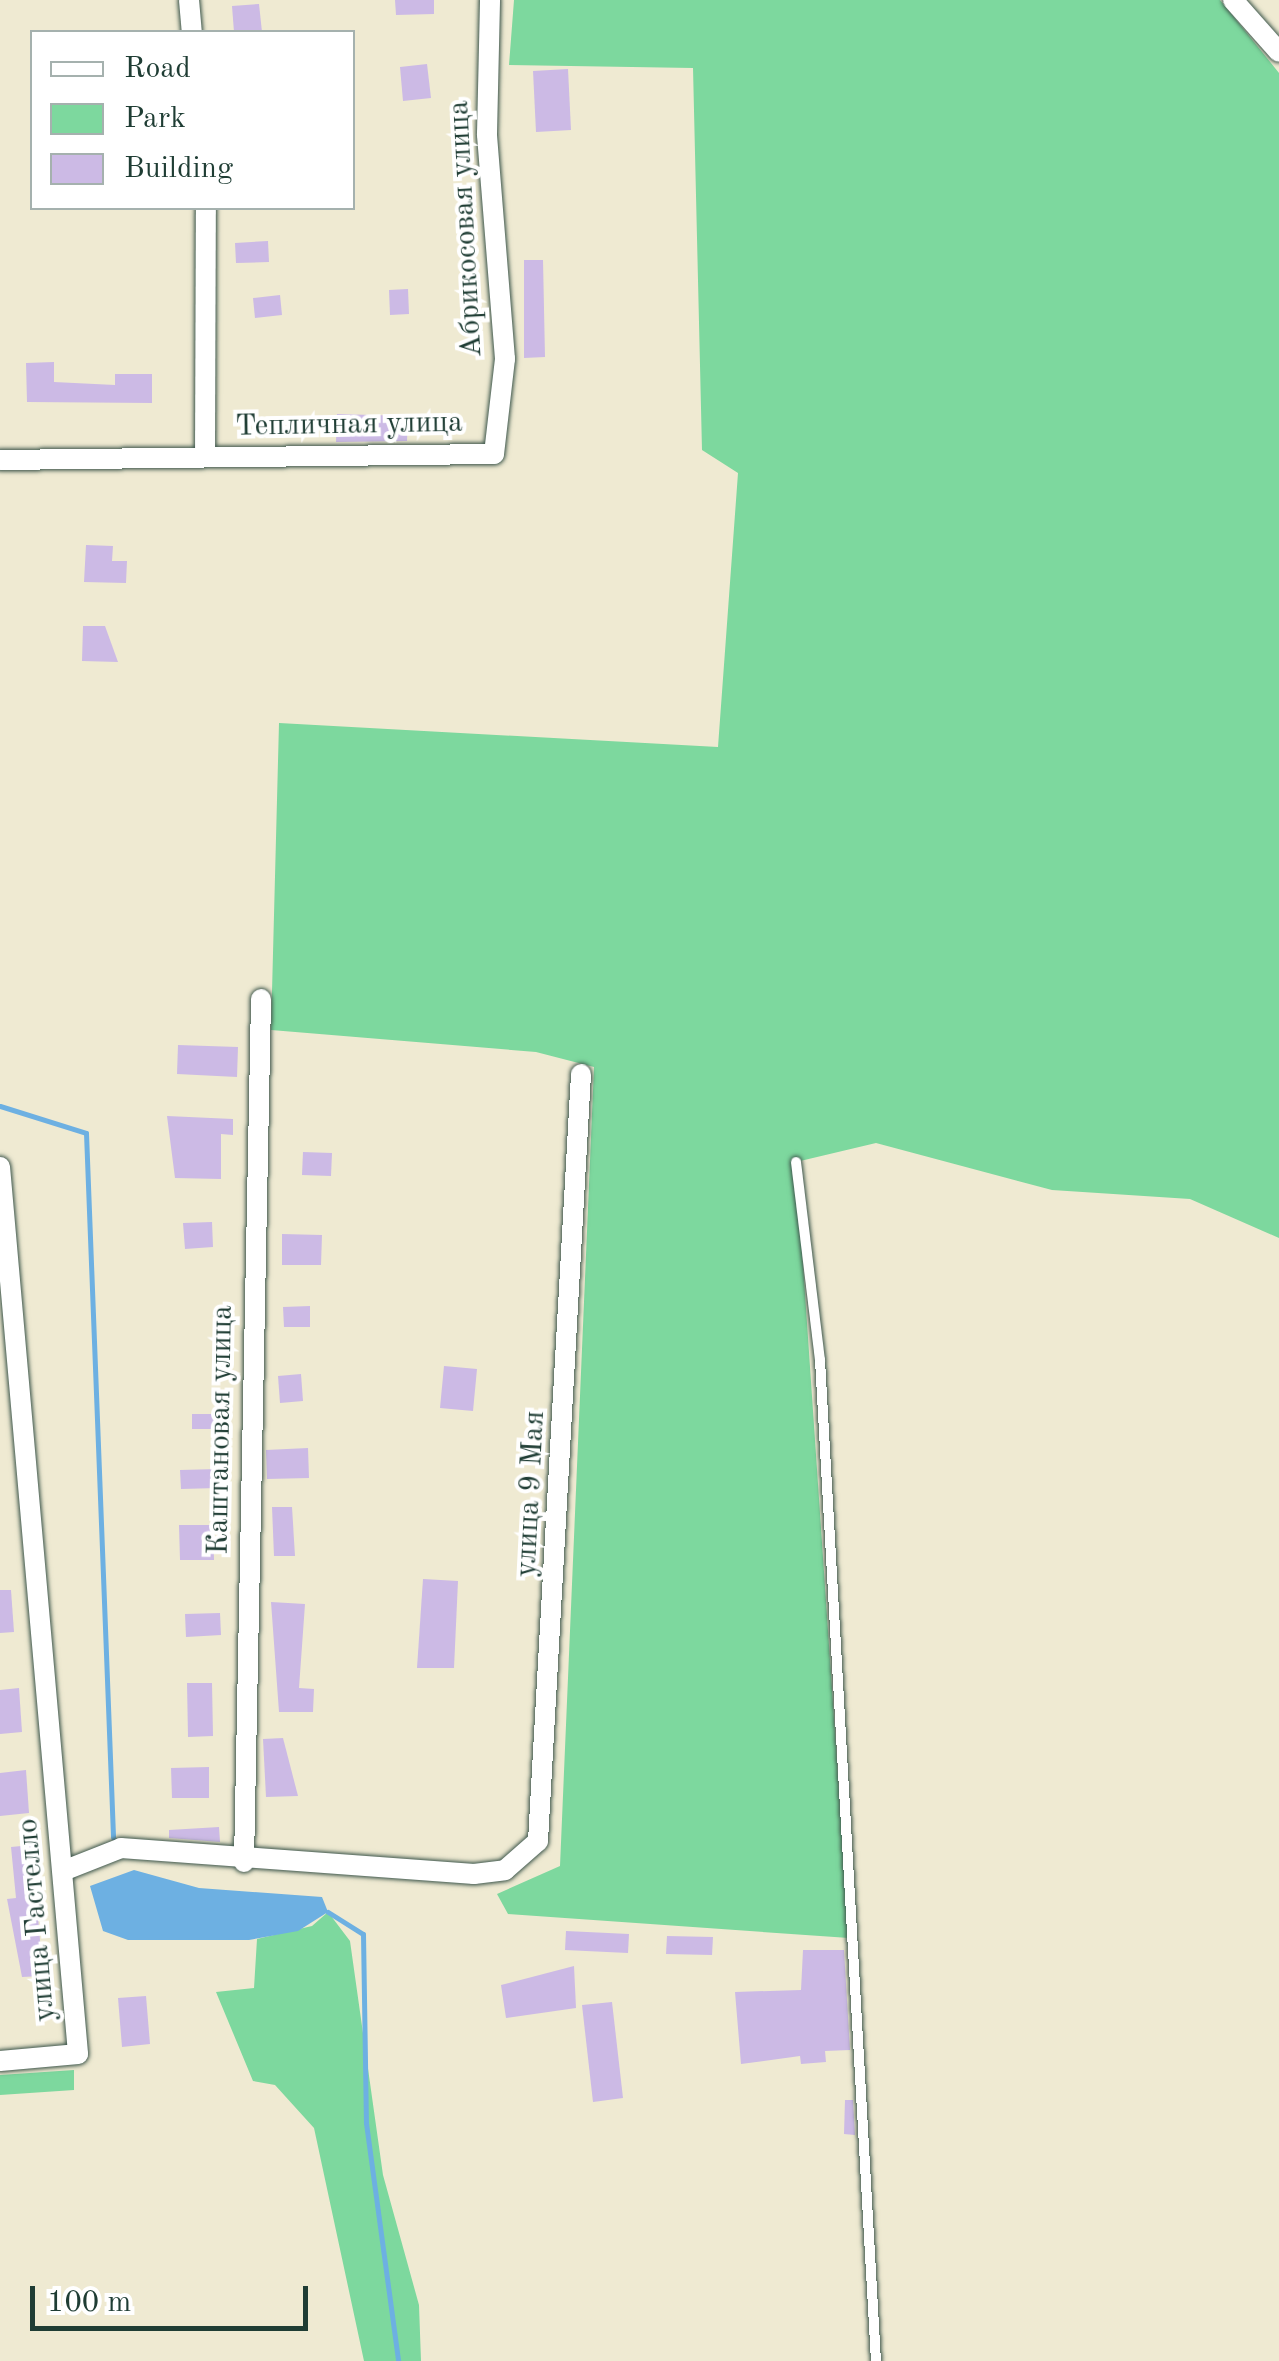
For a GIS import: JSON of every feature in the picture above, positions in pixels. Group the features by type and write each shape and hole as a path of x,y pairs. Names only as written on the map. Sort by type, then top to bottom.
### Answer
{"street":[{"path":"189,0 192,30"},
{"name":"Абрикосовая улица","path":"490,0 487,134 505,359 494,454"},
{"path":"1233,0 1279,52"},
{"name":"Тепличная улица","path":"205,457 206,210"},
{"name":"Тепличная улица","path":"0,460 494,454"},
{"name":"Каштановая улица","path":"244,1862 262,999"},
{"name":"улица 9 Мая","path":"244,1862 474,1874 505,1870 545,1824 581,1074"},
{"name":"улица Гастелло","path":"0,1167 78,2054 0,2060"},
{"path":"63,1871 121,1848 244,1862"}],"lane":[{"path":"796,1162 820,1360 876,2361"}],"green space":[{"path":"514,0 1220,0 1279,73 1279,1238 1190,1199 1052,1190 876,1143 796,1162 849,1938 508,1914 497,1894 560,1866 594,1067 536,1052 271,1030 279,723 718,747 738,473 702,450 693,68 509,65"},
{"path":"328,1912 350,1941 383,2175 419,2305 421,2361 364,2361 314,2128 275,2085 253,2081 216,1992 254,1988 257,1939 312,1926"},
{"path":"74,2070 74,2090 0,2095 0,2075"}],"water":[{"path":"134,1870 199,1888 322,1897 328,1912 298,1931 249,1940 128,1940 103,1931 90,1886"}],"building":[{"path":"395,0 434,0 434,14 396,15"},
{"path":"259,4 262,30 234,30 232,6"},
{"path":"427,64 431,98 403,101 400,67"},
{"path":"568,69 571,130 536,132 533,71"},
{"path":"268,241 269,262 236,263 235,243"},
{"path":"524,260 543,260 545,357 524,358"},
{"path":"408,289 409,314 390,315 389,290"},
{"path":"280,295 282,315 255,318 253,298"},
{"path":"54,362 54,382 115,385 115,374 152,374 152,403 27,402 26,363"},
{"path":"337,414 408,416 407,441 336,442"},
{"path":"86,545 113,546 112,561 127,561 126,583 84,582"},
{"path":"83,626 105,626 118,662 82,661"},
{"path":"178,1045 238,1047 237,1077 177,1074"},
{"path":"167,1116 233,1119 233,1135 221,1134 221,1179 175,1178"},
{"path":"303,1152 332,1153 331,1176 302,1175"},
{"path":"212,1222 213,1247 185,1249 183,1223"},
{"path":"282,1234 322,1235 321,1265 282,1265"},
{"path":"310,1306 310,1327 284,1327 283,1307"},
{"path":"444,1366 477,1369 473,1411 440,1408"},
{"path":"301,1374 303,1401 280,1403 278,1376"},
{"path":"192,1414 228,1414 228,1429 192,1429"},
{"path":"308,1448 309,1478 267,1479 266,1450"},
{"path":"218,1469 218,1488 181,1489 180,1470"},
{"path":"272,1507 292,1507 295,1556 274,1556"},
{"path":"179,1525 213,1525 214,1560 180,1560"},
{"path":"423,1579 458,1581 454,1668 417,1668"},
{"path":"0,1590 11,1590 14,1632 0,1633"},
{"path":"271,1602 305,1604 299,1688 314,1689 313,1712 279,1712"},
{"path":"220,1613 221,1635 186,1637 185,1614"},
{"path":"187,1683 212,1683 213,1736 188,1737"},
{"path":"19,1688 22,1732 0,1734 0,1690"},
{"path":"283,1738 298,1796 266,1797 263,1739"},
{"path":"209,1767 209,1798 172,1798 171,1768"},
{"path":"26,1770 29,1813 0,1816 0,1773"},
{"path":"219,1827 220,1842 169,1838 169,1830"},
{"path":"32,1845 43,1976 22,1977 7,1899 16,1898 11,1847"},
{"path":"566,1931 629,1934 628,1953 565,1950"},
{"path":"667,1936 713,1937 712,1955 666,1954"},
{"path":"803,1950 844,1950 850,2050 825,2051 826,2062 801,2064 800,2056 741,2064 735,1992 801,1990"},
{"path":"574,1966 576,2008 506,2018 501,1985"},
{"path":"146,1996 150,2044 122,2047 118,1998"},
{"path":"612,2002 623,2098 593,2102 582,2005"},
{"path":"845,2100 853,2100 855,2135 844,2134"}],"waterway":[{"path":"0,1106 86,1133 113,1837"},
{"path":"328,1912 363,1934 366,2123 398,2361"}]}
